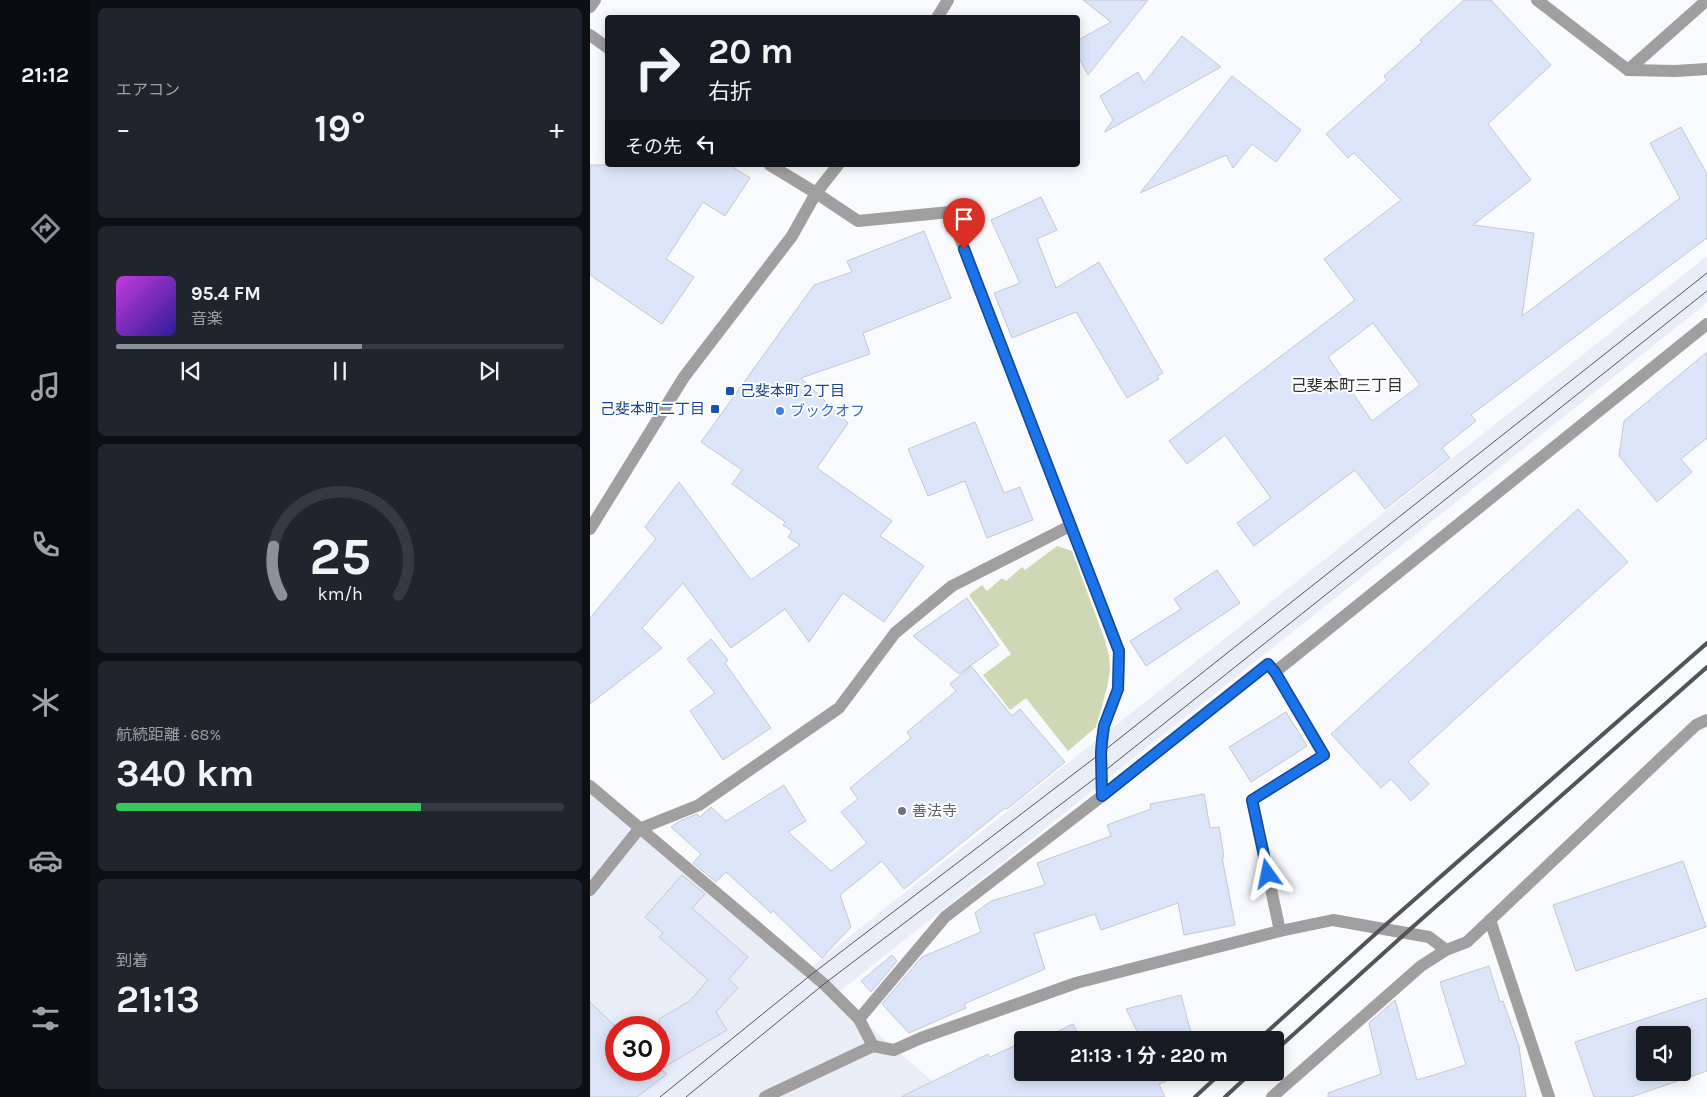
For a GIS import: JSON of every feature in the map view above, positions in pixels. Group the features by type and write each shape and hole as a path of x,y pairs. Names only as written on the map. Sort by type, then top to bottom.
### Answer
{"street":[{"path":"590,7 595,0"},
{"path":"939,15 948,0"},
{"path":"1537,0 1628,70 1675,71 1707,69"},
{"path":"1628,70 1707,0"},
{"path":"590,35 605,46"},
{"path":"773,167 858,221 950,212 1119,651 1118,689 1104,726 1101,753 1102,796"},
{"path":"590,529 684,378 792,236 816,193 836,167"},
{"path":"1275,672 1707,324"},
{"path":"590,890 639,829 699,805 839,708 895,633 952,586 1070,526"},
{"path":"859,1019 945,917 1102,796 1268,664 1275,672 1324,755 1252,800 1280,931"},
{"path":"1272,1097 1421,966 1446,950 1467,942 1696,725 1707,720"},
{"path":"590,786 824,984 859,1019 873,1046"},
{"path":"765,1097 873,1046 894,1050 929,1035 1076,983 1280,931 1333,920 1429,937 1446,950"},
{"path":"1490,920 1549,1097"}],"shaded area":[{"path":"1707,256 1707,303 834,996 951,1097 590,1097 590,785 806,971"}],"green space":[{"path":"1057,546 1072,551 1105,640 1110,671 1096,727 1068,751 1026,698 1010,710 983,675 1011,654 969,595 982,585 987,591 1002,578 1006,581 1022,567 1025,570"}],"building":[{"path":"1083,0 1148,0 1088,75 1080,60 1080,39 1111,22"},
{"path":"1464,0 1491,0 1551,65 1488,124 1531,180 1473,225 1534,233 1522,316 1680,198 1650,143 1681,127 1707,174 1707,238 1471,415 1476,421 1442,448 1450,458 1385,509 1355,470 1254,546 1237,523 1271,498 1225,435 1187,464 1169,441 1355,300 1324,259 1401,200 1354,153 1348,158 1326,134 1387,80 1384,76 1422,42 1420,40","holes":["1373,323 1420,385 1372,421 1328,357"]},
{"path":"1182,36 1221,67 1105,132 1113,120 1100,96 1138,72 1144,83"},
{"path":"1232,76 1301,130 1276,162 1252,144 1233,168 1226,155 1140,193"},
{"path":"590,165 605,165 605,167 733,167 750,178 725,216 703,202 666,259 694,277 662,324 590,275"},
{"path":"1041,197 1057,230 1037,239 1056,288 1099,262 1163,373 1157,376 1159,379 1127,398 1076,312 1012,338 994,293 1020,283 991,220"},
{"path":"924,231 951,298 863,333 870,354 801,378 848,423 817,468 892,521 880,536 924,566 884,622 843,593 809,642 785,609 731,648 683,583 642,628 662,648 590,704 590,618 656,539 645,527 679,482 751,580 800,545 788,537 792,531 783,525 785,522 732,484 742,470 701,442 814,285 852,272 847,261"},
{"path":"1707,352 1707,438 1681,459 1692,472 1657,502 1619,456 1624,421"},
{"path":"975,422 1004,493 1020,487 1033,520 987,538 965,481 928,496 908,449"},
{"path":"1578,509 1628,562 1408,762 1429,784 1411,801 1391,779 1381,788 1331,734"},
{"path":"1217,570 1240,603 1146,666 1130,641 1181,609 1174,599"},
{"path":"967,598 999,645 959,674 913,636"},
{"path":"711,639 728,660 725,663 771,728 723,760 690,711 715,693 687,659"},
{"path":"971,666 1012,716 1020,709 1065,762 904,889 882,861 840,895 851,927 822,958 773,911 771,913 726,872 716,882 693,863 701,854 671,827 697,814 700,817 711,807 726,821 784,785 806,821 788,832 831,871 867,843 841,812 858,799 850,788 911,738 907,732 956,691 950,684"},
{"path":"1286,712 1307,746 1251,782 1229,747"},
{"path":"1204,794 1210,828 1219,827 1224,857 1222,857 1235,925 1184,935 1178,903 1101,930 1095,914 1034,934 1045,969 964,1004 966,1008 909,1033 882,1004 922,957 981,932 975,913 991,901 1045,885 1037,863 1111,836 1107,825 1151,809 1150,804"},
{"path":"1683,861 1706,927 1576,971 1553,905"},
{"path":"682,875 705,894 692,908 748,957 729,979 738,988 716,1012 727,1030 670,1064 670,1016 664,1016 690,1001 708,980 659,937 663,933 645,917"},
{"path":"892,955 897,961 871,992 861,981"},
{"path":"1489,966 1500,1002 1503,1001 1519,1046 1526,1097 1328,1097 1328,1093 1381,1074 1369,1023 1395,1000 1417,1080 1466,1065 1440,982"},
{"path":"1181,995 1191,1031 1137,1031 1126,1009"},
{"path":"1707,998 1707,1071 1691,1076 1691,1026 1636,1026 1636,1081 1678,1081 1631,1097 1594,1097 1575,1042"},
{"path":"590,1002 605,1016 605,1081 658,1081 637,1097 590,1097"},
{"path":"1073,1024 1076,1031 1059,1031"},
{"path":"1014,1046 1014,1081 1166,1081 1159,1084 1165,1097 901,1097 988,1054 990,1057"}],"tram line":[{"path":"660,1097 812,974 1101,753 1707,273"},
{"path":"686,1097 824,984 1102,773 1707,291"}],"railway":[{"path":"1268,1031 1382,928 1707,643"},
{"path":"1284,1043 1707,667"},
{"path":"1195,1097 1212,1081"},
{"path":"1225,1097 1242,1081"}],"place":[{"name":"己斐本町２丁目","path":"730,391"},
{"name":"己斐本町二丁目","path":"715,409"},
{"name":"ブックオフ","path":"780,411"},
{"name":"善法寺","path":"902,811"}],"district":[{"name":"己斐本町三丁目","path":"1347,385"}],"route":[{"path":"964,249 1119,651 1118,689 1104,726 1102,740 1102,796 1268,664 1275,672 1324,755 1252,800 1268,874"}]}
